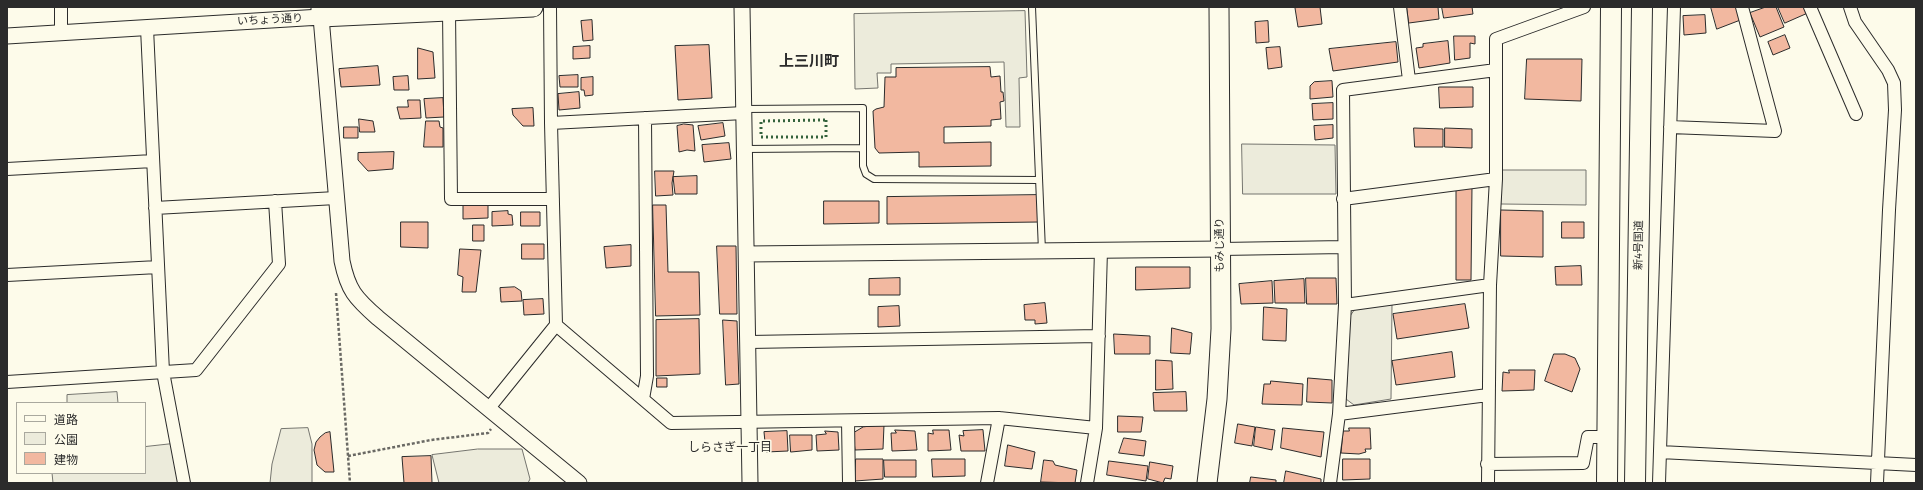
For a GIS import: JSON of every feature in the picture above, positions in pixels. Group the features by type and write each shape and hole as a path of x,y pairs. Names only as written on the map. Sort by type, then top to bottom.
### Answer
{"highway":[{"path":"1607,483 1611,7"},
{"name":"新4号国道","path":"1635,483 1642,7"}],"main road":[{"name":"いちょう通り","path":"321,12 449,11 533,7"},
{"name":"もみじ通り","path":"1207,483 1216,406 1221,329 1219,7"}],"street":[{"path":"61,7 61,32"},
{"path":"489,408 556,325 550,7"},
{"path":"742,7 743,111 748,254 750,483"},
{"path":"1400,7 1409,80"},
{"path":"1488,483 1490,285 1496,179 1496,39 1584,7"},
{"path":"1659,483 1674,7"},
{"path":"1670,127 1775,131 1742,7"},
{"path":"1810,7 1856,114"},
{"path":"1850,7 1855,22 1888,70 1894,83 1895,104 1877,483"},
{"path":"449,11 451,199 553,199"},
{"path":"321,12 342,261 346,281 352,292 378,318 579,483"},
{"name":"いちょう通り","path":"7,36 147,28 321,12"},
{"path":"147,28 163,372 184,483"},
{"path":"1330,483 1339,414 1345,305 1343,90 1409,80 1496,70"},
{"path":"551,123 743,111"},
{"path":"643,399 647,376 645,118"},
{"path":"7,169 153,161"},
{"path":"1343,199 1496,179"},
{"path":"155,208 336,198"},
{"path":"7,382 196,370 279,264 275,201"},
{"path":"748,254 1344,247"},
{"path":"1087,483 1096,428 1101,250"},
{"path":"7,274 158,266"},
{"path":"1345,305 1490,285"},
{"path":"556,325 671,423 999,418 1096,428"},
{"path":"749,342 1099,336"},
{"path":"1339,414 1488,395"},
{"path":"987,483 999,418"},
{"path":"848,421 849,483"},
{"path":"1487,464 1583,463 1588,437 1608,437"},
{"path":"1660,452 1916,465"}],"lane":[{"path":"1032,7 1042,251"},
{"path":"743,111 863,108 863,166 866,174 874,178 1039,180"},
{"path":"744,149 863,148"}],"path":[{"path":"336,293 350,483"},
{"path":"348,456 431,440 488,433 494,426"}],"green space":[{"path":"1025,11 1027,77 1019,78 1020,127 1006,127 1004,62 891,64 891,73 877,73 878,88 855,89 854,14"},
{"path":"1242,144 1335,145 1336,194 1243,194"},
{"path":"1502,170 1586,170 1586,205 1501,204"},
{"path":"1392,305 1391,399 1354,405 1346,399 1350,316 1355,309"},
{"path":"117,392 118,402 67,402 67,395"},
{"path":"308,428 312,444 312,483 270,483 272,464 281,429"},
{"path":"172,444 178,483 53,483 52,474 146,474 146,447"},
{"path":"478,449 522,449 530,479 528,483 439,483 432,455"}],"building":[{"path":"1320,7 1322,24 1298,27 1295,8"},
{"path":"1407,7 1438,7 1439,19 1409,23"},
{"path":"1442,7 1472,7 1473,14 1444,18"},
{"path":"1711,7 1740,7 1743,19 1717,29"},
{"path":"1766,7 1776,7 1784,27 1760,37 1750,13"},
{"path":"1778,7 1807,7 1810,12 1785,23"},
{"path":"1705,15 1706,33 1684,35 1683,16"},
{"path":"592,20 593,40 583,41 581,21"},
{"path":"1268,21 1269,42 1256,43 1255,22"},
{"path":"1785,35 1790,48 1773,55 1768,42"},
{"path":"1454,36 1475,36 1475,44 1470,43 1470,58 1455,60"},
{"path":"1448,41 1450,63 1419,68 1416,48 1423,47 1423,44"},
{"path":"1396,42 1398,62 1333,71 1329,49"},
{"path":"709,45 712,98 678,100 675,46"},
{"path":"590,46 590,58 573,59 573,47"},
{"path":"1280,47 1282,67 1268,69 1266,48"},
{"path":"418,48 433,52 435,78 418,79"},
{"path":"1527,59 1582,59 1581,101 1525,99"},
{"path":"378,66 380,85 341,87 339,69"},
{"path":"990,67 991,77 1000,76 1001,92 1003,92 1004,101 1000,102 1001,119 991,120 991,126 944,127 944,143 991,142 991,166 919,167 919,152 879,153 875,148 873,111 884,107 885,77 896,77 896,68"},
{"path":"578,75 578,87 560,87 559,76"},
{"path":"408,76 409,90 394,90 393,77"},
{"path":"593,77 593,95 585,96 584,90 581,90 581,78"},
{"path":"1332,81 1333,97 1310,99 1310,86 1314,82"},
{"path":"1439,87 1473,87 1473,107 1440,108"},
{"path":"579,92 580,108 559,110 558,94"},
{"path":"443,98 444,117 426,118 424,99"},
{"path":"408,100 420,100 421,118 400,119 397,107 408,107"},
{"path":"1333,103 1333,119 1313,120 1312,104"},
{"path":"533,108 534,126 523,126 513,115 512,109"},
{"path":"359,119 373,121 375,132 360,132"},
{"path":"426,121 439,121 440,127 443,128 443,147 424,147"},
{"path":"723,123 725,136 701,140 698,126"},
{"path":"684,124 693,125 695,151 687,150 679,152 677,126"},
{"path":"1333,125 1333,138 1315,140 1314,126"},
{"path":"344,127 358,127 358,138 344,138"},
{"path":"1414,128 1443,129 1443,147 1415,147"},
{"path":"1445,128 1472,129 1472,148 1445,147"},
{"path":"729,143 731,159 704,162 702,145"},
{"path":"394,152 393,169 368,171 358,160 358,153"},
{"path":"655,171 674,171 672,183 673,195 656,196"},
{"path":"697,176 697,194 675,194 673,177"},
{"path":"1472,187 1471,280 1456,280 1456,190"},
{"path":"1038,195 1039,222 887,224 887,197"},
{"path":"824,201 879,201 879,223 824,224"},
{"path":"488,204 488,218 463,219 463,205"},
{"path":"653,205 666,205 668,272 699,272 700,315 656,316"},
{"path":"1501,210 1543,211 1543,257 1501,256"},
{"path":"508,211 508,214 512,215 513,225 492,226 492,212"},
{"path":"521,212 540,212 540,226 521,226"},
{"path":"401,222 428,222 428,248 401,247"},
{"path":"1562,222 1584,222 1584,238 1562,238"},
{"path":"473,225 484,225 484,241 473,241"},
{"path":"522,244 544,244 544,259 522,259"},
{"path":"631,245 631,266 606,268 604,247"},
{"path":"717,246 736,246 737,314 720,314"},
{"path":"460,249 481,250 476,292 462,292 463,277 458,275"},
{"path":"1581,266 1582,285 1556,285 1555,267"},
{"path":"1136,267 1190,267 1190,288 1136,290"},
{"path":"900,278 900,295 869,295 869,279"},
{"path":"1306,278 1336,278 1337,304 1307,304"},
{"path":"1304,279 1305,303 1275,303 1274,281"},
{"path":"1272,281 1273,303 1241,304 1239,284"},
{"path":"515,287 521,291 522,301 501,302 500,288"},
{"path":"543,299 544,314 524,315 523,300"},
{"path":"1045,303 1047,323 1035,324 1035,320 1025,320 1024,305"},
{"path":"1465,304 1469,328 1397,339 1393,314"},
{"path":"899,306 900,326 878,327 878,307"},
{"path":"1264,307 1287,309 1286,341 1263,340"},
{"path":"699,319 700,374 656,376 656,320"},
{"path":"723,320 737,321 739,384 726,385"},
{"path":"1172,328 1192,333 1190,354 1171,353"},
{"path":"1114,334 1150,336 1150,354 1115,354"},
{"path":"1452,352 1455,377 1396,385 1392,361"},
{"path":"1554,354 1565,354 1575,358 1580,369 1572,392 1545,381"},
{"path":"1156,360 1172,361 1173,389 1156,390"},
{"path":"1509,370 1535,370 1534,390 1502,391 1503,372 1509,373"},
{"path":"657,378 667,378 667,387 657,387"},
{"path":"1308,378 1332,380 1332,403 1307,402"},
{"path":"1271,381 1303,384 1302,405 1262,404 1264,384 1270,384"},
{"path":"1186,392 1187,411 1154,411 1153,393"},
{"path":"1118,416 1143,417 1141,432 1118,432"},
{"path":"1238,424 1255,427 1252,446 1235,443"},
{"path":"884,425 883,449 855,450 853,433 863,427"},
{"path":"1256,427 1275,430 1272,450 1254,446"},
{"path":"1283,428 1324,432 1321,457 1281,448"},
{"path":"1349,428 1370,428 1371,449 1365,449 1366,452 1359,454 1341,453 1343,431 1349,431"},
{"path":"895,430 915,431 917,450 892,451 891,433 896,433"},
{"path":"933,430 949,430 951,450 928,451 928,433 933,434"},
{"path":"983,430 985,451 961,451 959,435 964,436 963,431"},
{"path":"787,431 788,451 766,452 764,432"},
{"path":"825,431 838,432 839,450 817,451 816,435 826,434"},
{"path":"330,432 334,472 325,472 317,465 314,450 316,442 320,437 325,433"},
{"path":"790,435 812,435 812,450 791,452"},
{"path":"1124,438 1146,441 1144,456 1119,453"},
{"path":"1008,445 1035,452 1032,469 1005,466"},
{"path":"431,456 432,483 404,483 402,457"},
{"path":"856,459 883,459 883,479 855,481"},
{"path":"932,459 965,459 965,476 933,477"},
{"path":"1343,459 1370,459 1370,479 1343,480"},
{"path":"884,460 916,460 916,477 885,477"},
{"path":"1044,460 1053,461 1055,465 1077,470 1075,483 1041,482"},
{"path":"1109,461 1148,466 1146,481 1107,475"},
{"path":"1150,462 1173,466 1171,479 1165,478 1163,483 1148,479"},
{"path":"1286,471 1321,479 1321,483 1284,483"},
{"path":"1251,477 1276,480 1276,483 1250,483"}],"hedge":[{"path":"826,120 826,137 761,137 761,121 826,120"}],"district":[{"name":"上三川町","path":"809,62"},
{"name":"しらさぎ一丁目","path":"730,448"}]}
